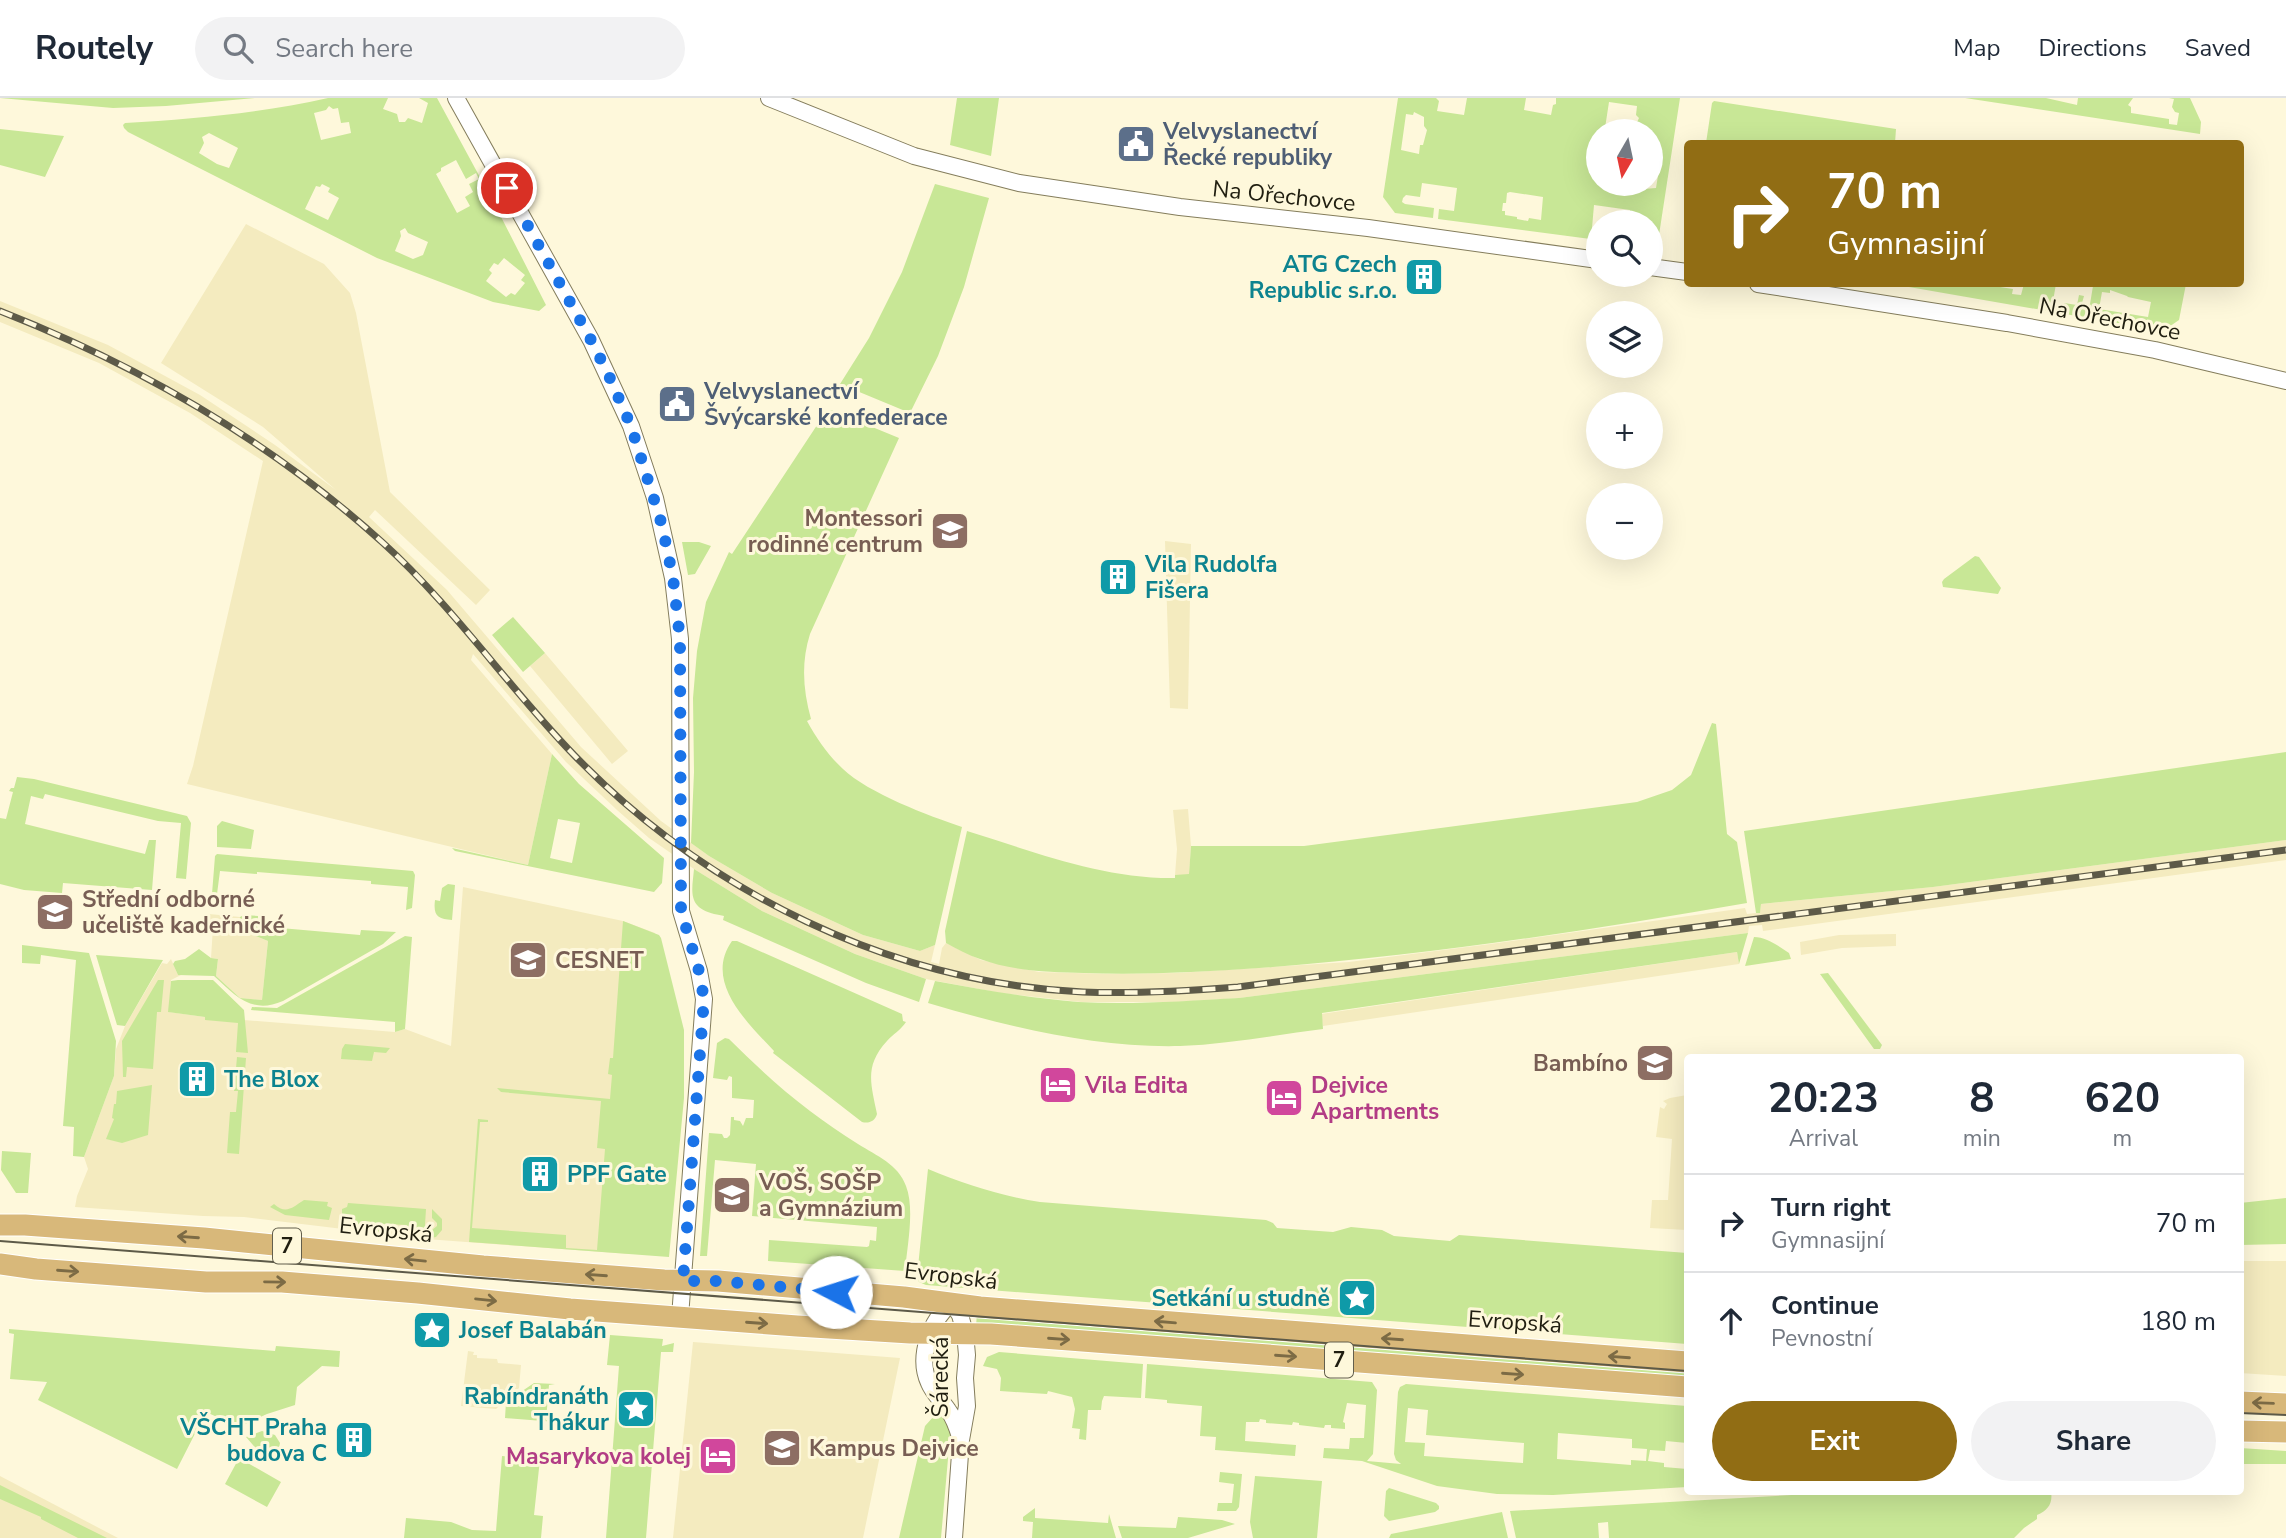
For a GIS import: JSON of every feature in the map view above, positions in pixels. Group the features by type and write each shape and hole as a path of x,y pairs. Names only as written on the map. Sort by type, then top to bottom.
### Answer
{"main road":[{"name":"Evropská","path":"0,1225 204,1238 472,1265 683,1281 718,1281 904,1297 980,1307 1684,1362"},
{"name":"7","path":"0,1264 206,1282 282,1282 680,1317 901,1333 965,1333 1684,1387"},
{"path":"2244,1402 2286,1404"},
{"path":"2244,1431 2286,1432"}],"street":[{"path":"456,98 591,340 631,426 655,498 673,578 680,639 681,911 699,971 704,999 680,1317"},
{"name":"Na Ořechovce","path":"769,98 915,156 1019,183 1180,207 1368,228 1586,258"},
{"path":"1663,269 1684,272"},
{"name":"Na Ořechovce","path":"1778,287 1980,318 2155,350 2286,382"},
{"path":"951,1303 935,1319 929,1333 925,1373 929,1384 951,1414 961,1440"},
{"name":"Šárecká","path":"951,1303 960,1315 965,1333 967,1406 961,1440 954,1538"}],"shaded area":[{"path":"246,224 324,264 350,293 390,492 490,590 476,605 375,510 369,517 447,590 581,747 661,821 709,856 772,893 863,935 920,951 935,945 931,962 939,964 942,948 946,943 981,960 1039,972 1177,973 1349,962 1745,908 1747,914 1756,913 1760,912 1761,904 1933,887 2286,840 2286,860 1763,931 1762,925 1749,926 1748,933 1239,998 1179,1002 1081,1002 1000,993 926,979 855,954 762,911 649,838 617,810 566,762 473,654 471,660 552,754 528,865 187,784 263,461 190,413 99,363 0,322 0,301 108,345 200,395 336,490 263,427 161,363"},
{"path":"1165,541 1191,544 1188,709 1170,708"},
{"path":"545,653 628,751 612,764 530,666"},
{"path":"1188,809 1191,846 1189,875 1175,875 1177,849 1173,810"},
{"path":"463,887 623,921 655,933 630,1254 426,1239 244,1217 75,1207 88,1169 84,1157 114,1076 116,1049 125,1026 162,963 167,964 171,959 178,975 181,975 171,980 169,1012 395,1032 405,1029 451,1046"},
{"path":"209,914 240,917 239,929 268,941 262,1000 240,998 216,976 218,959 211,958 213,927 208,926"},
{"path":"1896,934 1896,946 1842,948 1801,955 1800,942 1839,935"},
{"path":"1737,952 1739,964 1323,1026 1321,1014"},
{"path":"1684,1096 1684,1230 1650,1228 1652,1200 1668,1200 1672,1139 1656,1137 1660,1107 1664,1109 1667,1104 1663,1101"},
{"path":"2244,1261 2286,1261 2286,1376 2244,1373"},
{"name":"Kampus Dejvice","path":"693,1342 900,1358 863,1538 673,1538"},
{"path":"468,1351 474,1352 473,1355 477,1355 477,1358 497,1359 498,1363 521,1365 519,1388 496,1409 461,1406"},
{"path":"0,1476 118,1538 0,1538"}],"green space":[{"path":"0,98 255,98 113,108"},
{"path":"328,98 388,98 383,109 397,114 399,122 405,122 408,118 422,123 428,103 419,98 437,98 546,305 539,311 493,302 377,258 128,132 123,125 227,115","holes":["329,106 338,108 341,123 349,122 351,133 321,140 314,113 326,110","209,133 238,148 229,168 199,153 204,143 202,137","456,160 466,179 476,173 479,179 469,184 473,192 465,197 470,206 457,213 436,174 441,168","322,184 330,188 328,192 339,198 328,220 305,209 316,186 320,187","405,228 408,233 428,242 423,255 413,259 395,251 401,236 400,231","504,258 525,275 521,280 525,283 515,295 511,293 506,297 486,281 492,273 489,270 494,263 498,265"]},
{"path":"957,98 999,98 991,156 950,145"},
{"path":"1398,98 1436,98 1439,101 1437,111 1464,115 1467,98 1526,98 1524,110 1551,115 1556,98 1680,98 1663,210 1630,210 1594,205 1594,210 1586,210 1586,238 1438,219 1439,209 1454,211 1457,188 1422,183 1420,197 1406,195 1402,202 1434,208 1433,218 1395,213 1383,197","holes":["1414,112 1424,117 1427,130 1419,154 1401,150 1406,114 1413,115","1507,193 1543,197 1541,220 1529,218 1528,221 1505,215 1505,211 1502,211 1503,203 1506,203"]},
{"path":"1965,98 2046,98 2077,105 2078,98 2133,98 2128,105 2131,107 2131,113 2169,119 2169,124 2177,125 2179,113 2172,107 2174,99 2169,98 2190,98 2201,122 2200,134"},
{"path":"1714,101 1896,129 1895,140 1706,140"},
{"path":"0,129 64,136 45,177 0,165"},
{"path":"935,184 989,198 964,287 938,356 910,413 840,384 869,338 902,272"},
{"path":"1909,287 2000,287 2013,289 2012,294 2021,295 2023,287 2055,287 2053,301 2063,305 2077,305 2079,295 2084,296 2082,303 2090,304 2093,287 2185,287 2179,320 2163,331","holes":["2110,290 2151,302 2148,317 2099,309 2102,292 2110,293"]},
{"path":"827,410 899,438 810,634 804,666 806,698 811,719 807,721 828,752 854,778 900,803 962,827 935,945 920,951 863,935 772,893 691,843 693,698 697,651 706,602 729,552 732,554"},
{"path":"682,542 699,542 711,546 695,574 688,575"},
{"path":"1975,556 1979,557 2001,588 1998,594 1943,587 1944,579"},
{"path":"513,617 545,653 523,672 492,635"},
{"path":"1712,723 1716,724 1727,834 1737,842 1747,903 1443,950 1320,963 1193,972 1106,974 1031,970 992,963 946,943 945,931 967,831 1095,869 1175,878 1175,875 1189,874 1191,846 1304,846 1637,802 1672,790 1691,775"},
{"path":"2286,752 2286,840 1933,887 1761,904 1760,913 1756,913 1744,831"},
{"path":"552,754 579,784 664,858 662,883 654,892 455,851 452,848 528,865","holes":["558,819 580,823 572,863 550,858"]},
{"path":"17,777 187,816 191,823 186,879 176,878 181,823 158,821 45,794 43,799 31,796 25,824 145,854 149,840 156,840 152,890 63,883 62,893 24,890 0,884 0,818 6,819 13,792 9,791 14,788"},
{"path":"222,821 254,830 251,849 217,847 217,826"},
{"path":"217,854 413,871 415,875 412,908 406,910 408,887 371,884 371,881 257,872 220,871 217,894 212,894"},
{"path":"694,869 762,911 855,954 926,979 919,1002 866,983 723,920 724,916 705,911 693,897"},
{"path":"448,884 455,885 452,920 443,919 435,910 435,900 440,901 442,888"},
{"path":"258,916 258,926 360,935 361,930 396,932 383,944 272,1005 262,1006 244,1001 229,990 214,976 178,975 173,964 175,961 185,959 199,949 211,958 218,959 216,976 240,998 262,1000 268,941 239,929 240,917"},
{"path":"623,921 661,938 684,1030 684,1098 669,1257 469,1242 478,1119 488,1122 480,1122 472,1228 566,1235 566,1248 597,1250 605,1149 597,1148 601,1101 501,1092 497,1088 610,1099 612,1075 608,1074 610,1058 613,1058"},
{"path":"1748,933 1739,964 1737,952 1322,1013 1323,1029 1198,1045 1148,1046 1084,1040 1021,1028 928,1003 935,981 1078,1002 1138,1003 1239,998"},
{"path":"405,936 412,937 405,1029 395,1032 395,1022 251,1010 252,1007 277,1008"},
{"path":"1754,937 1777,945 1789,953 1791,959 1745,966"},
{"path":"732,941 902,1014 903,1021 906,1022 880,1050 872,1067 871,1084 877,1114 873,1120 862,1122 773,1053 752,1028 732,1001 726,986 724,956"},
{"path":"22,945 89,953 116,1041 114,1076 84,1157 73,1156 74,1127 63,1126 76,960 41,955 40,964 22,963"},
{"path":"96,955 163,960 125,1026 117,1025"},
{"path":"1828,973 1882,1045 1880,1049 1874,1049 1820,974"},
{"path":"158,980 164,980 161,1012 157,1012 153,1069 127,1067 126,1077 123,1077 122,1041"},
{"path":"213,980 244,1010 248,1053 236,1052 238,1023 205,1020 205,1017 168,1012 171,981"},
{"path":"725,1038 810,1111 886,1161 898,1172 906,1186 910,1206 905,1271 768,1261 769,1240 867,1247 870,1240 876,1241 877,1227 752,1216 756,1164 715,1160 707,1256 700,1256 709,1133 722,1134 727,1138 730,1135 731,1117 740,1121 743,1126 746,1118 753,1118 754,1100 732,1098 732,1077 729,1076 727,1080 713,1078 717,1043"},
{"path":"345,1044 390,1048 386,1053 374,1052 372,1061 341,1059"},
{"path":"237,1057 246,1058 239,1154 227,1153 230,1112 236,1112 238,1091 234,1091"},
{"path":"152,1085 148,1135 122,1143 106,1139 114,1119 117,1091"},
{"path":"2,1151 31,1153 28,1193 16,1193 1,1170"},
{"path":"928,1169 983,1189 1040,1202 1266,1220 1277,1228 1333,1232 1351,1227 1382,1230 1394,1236 1450,1241 1459,1235 1684,1253 1684,1344 926,1285 919,1282 917,1277"},
{"path":"2286,1198 2286,1244 2244,1245 2244,1203"},
{"path":"304,1200 328,1202 327,1206 332,1208 329,1220 285,1215 270,1207 274,1204 282,1209 289,1209"},
{"path":"348,1203 426,1209 425,1225 432,1230 437,1223 432,1218 432,1209 442,1219 442,1230 436,1237 426,1239 406,1234 407,1225 383,1224 378,1232 372,1231 370,1228 345,1223 342,1209 347,1207"},
{"path":"977,1313 1684,1369 1684,1381 976,1326"},
{"path":"9,1329 275,1351 276,1346 340,1351 339,1367 322,1366 297,1387 295,1405 239,1427 206,1412 177,1469 38,1400 47,1382 10,1379 14,1334 9,1333"},
{"path":"610,1335 663,1339 662,1346 674,1343 673,1352 661,1352 646,1538 606,1538 619,1366 607,1365"},
{"path":"999,1352 1143,1364 1141,1398 1104,1396 1101,1410 1088,1410 1086,1440 1079,1439 1080,1429 1072,1428 1075,1409 1072,1397 1048,1391 1047,1394 1000,1391 1001,1378 997,1369 983,1366 987,1357"},
{"path":"1147,1364 1372,1382 1377,1390 1373,1454 1367,1461 1401,1464 1394,1454 1398,1392 1400,1387 1406,1384 1684,1406 1684,1443 1666,1441 1665,1451 1650,1450 1648,1461 1664,1463 1664,1467 1684,1469 1684,1487 1553,1495 1497,1494 1437,1486 1362,1461 1323,1458 1324,1448 1349,1449 1350,1438 1364,1438 1366,1405 1347,1403 1343,1422 1345,1429 1331,1428 1331,1425 1325,1425 1324,1428 1299,1425 1293,1422 1292,1425 1266,1423 1266,1420 1260,1419 1259,1422 1246,1422 1245,1441 1296,1445 1295,1456 1215,1450 1216,1437 1200,1436 1202,1406 1167,1403 1167,1400 1145,1398","holes":["1408,1408 1428,1410 1426,1435 1524,1443 1523,1463 1424,1456 1425,1443 1405,1442","1558,1433 1632,1439 1632,1448 1647,1449 1646,1461 1631,1460 1631,1465 1557,1459"]},
{"path":"534,1383 555,1384 549,1385 546,1420 556,1422 505,1418 506,1402"},
{"path":"934,1416 944,1417 951,1425 941,1538 899,1538 925,1426"},
{"path":"262,1431 275,1435 280,1443 278,1453 266,1460 246,1437"},
{"path":"2244,1448 2286,1451 2286,1464 2244,1464"},
{"path":"502,1456 540,1459 534,1515 543,1516 541,1538 404,1538 406,1518 451,1522 472,1530 496,1531"},
{"path":"239,1458 281,1482 267,1507 225,1484"},
{"path":"1220,1472 1242,1474 1239,1507 1236,1511 1217,1511 1218,1503 1232,1503 1234,1484 1219,1482"},
{"path":"1255,1476 1322,1481 1317,1538 1253,1538 1250,1522"},
{"path":"0,1485 107,1538 78,1538 41,1517 0,1499"},
{"path":"1389,1488 1436,1503 1439,1509 1389,1521 1384,1516 1386,1491"},
{"path":"1793,1495 2051,1495 2047,1509 2014,1538 1609,1538 1608,1522 1598,1523 1599,1538 1516,1538 1510,1511"},
{"path":"1035,1508 1035,1518 1108,1523 1109,1514 1116,1538 1032,1538 1033,1522 1023,1521 1023,1517"},
{"path":"1502,1512 1508,1538 1389,1538 1391,1534"},
{"path":"1178,1517 1222,1520 1235,1524 1188,1538 1122,1538 1118,1526 1176,1528"}],"tram line":[{"path":"0,1241 1684,1371"},
{"path":"2244,1413 2286,1415"}],"railway":[{"path":"0,311 103,356 202,409 295,471 339,505 382,542 433,593 574,755 626,804 683,849 743,888 806,921 873,949 941,970 1011,985 1083,992 1160,992 1238,987 2286,850"}],"place":[{"name":"Velvyslanectví Řecké republiky","path":"1136,144"},
{"name":"ATG Czech Republic s.r.o.","path":"1424,277"},
{"name":"Velvyslanectví Švýcarské konfederace","path":"677,404"},
{"name":"Montessori rodinné centrum","path":"950,531"},
{"name":"Vila Rudolfa Fišera","path":"1118,577"},
{"name":"Střední odborné učeliště kadeřnické","path":"55,912"},
{"name":"CESNET","path":"528,960"},
{"name":"Bambíno","path":"1655,1063"},
{"name":"The Blox","path":"197,1079"},
{"name":"Vila Edita","path":"1058,1085"},
{"name":"Dejvice Apartments","path":"1284,1098"},
{"name":"PPF Gate","path":"540,1174"},
{"name":"VOŠ, SOŠP a Gymnázium","path":"732,1195"},
{"name":"Setkání u studně","path":"1357,1298"},
{"name":"Josef Balabán","path":"432,1330"},
{"name":"Rabíndranáth Thákur","path":"636,1409"},
{"name":"VŠCHT Praha budova C","path":"354,1440"},
{"name":"Kampus Dejvice","path":"782,1448"},
{"name":"Masarykova kolej","path":"718,1456"}],"route":[{"path":"507,188 591,340 631,426 655,498 673,578 680,639 681,911 699,971 704,999 683,1281 718,1281 836,1292"}]}
